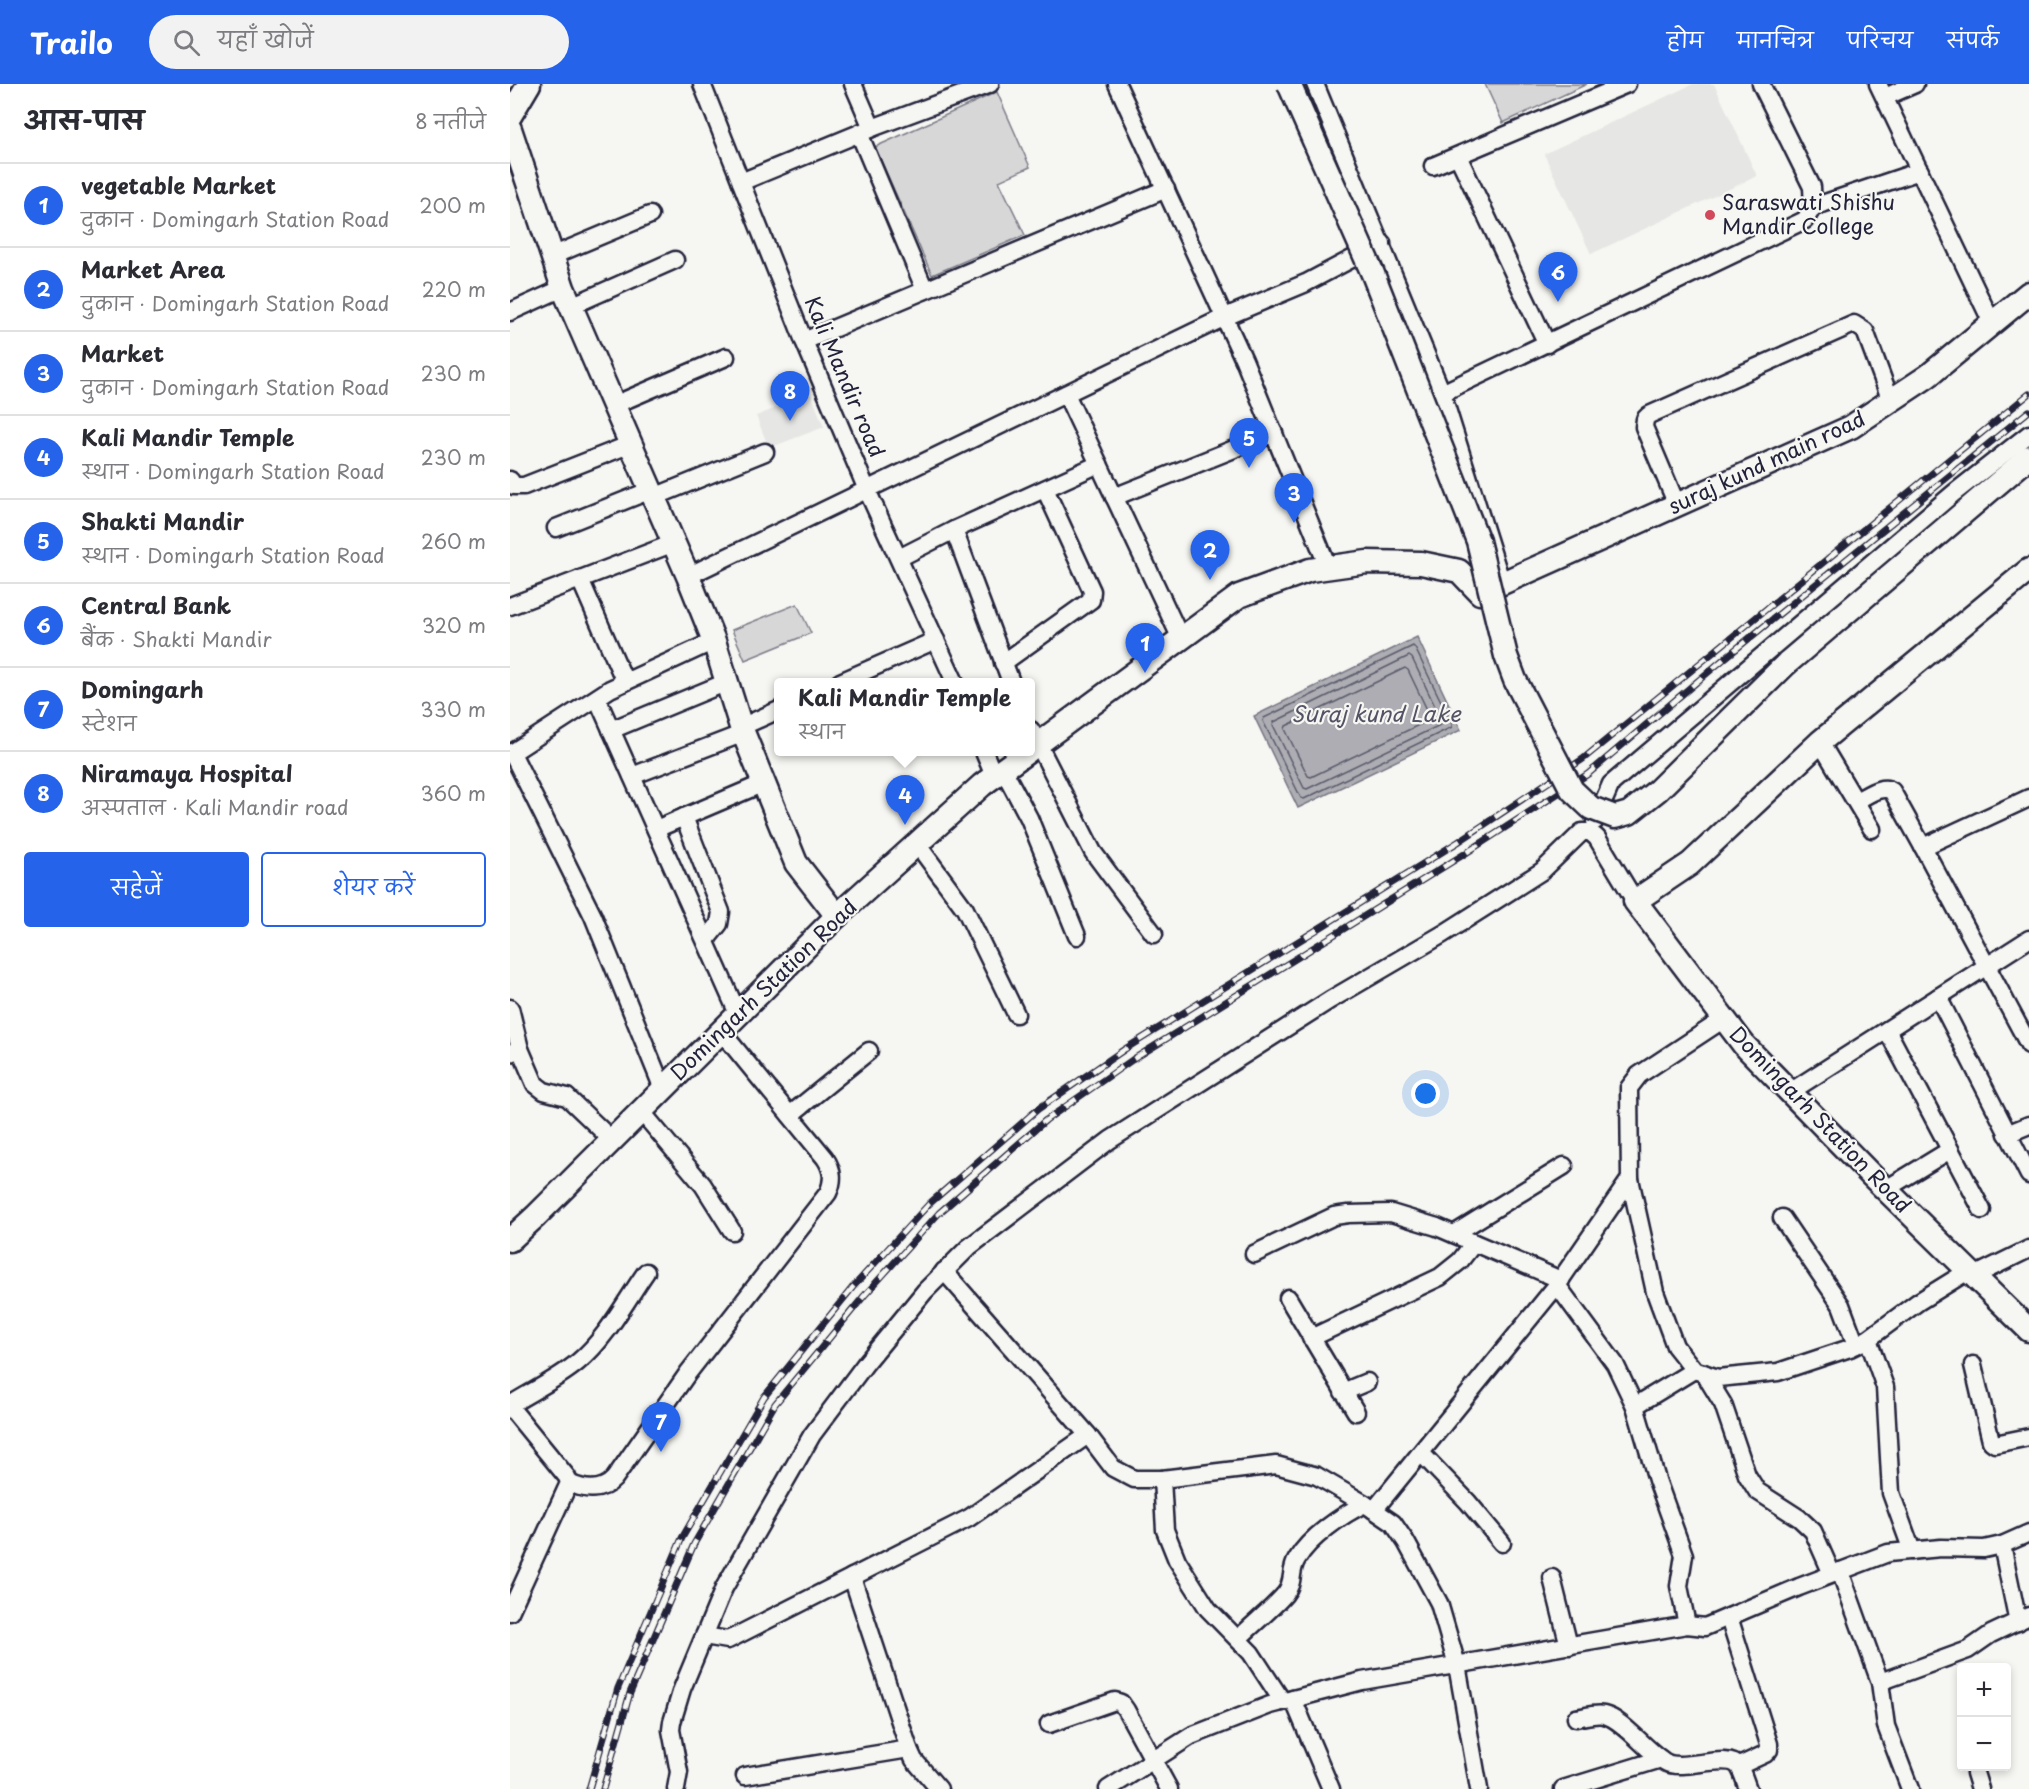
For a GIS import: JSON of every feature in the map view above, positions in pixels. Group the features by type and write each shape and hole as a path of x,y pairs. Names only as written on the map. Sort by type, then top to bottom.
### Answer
{"street":[{"path":"510,116 529,84"},
{"name":"Kali Mandir road","path":"702,84 804,341 867,490 952,678"},
{"path":"853,84 865,130 925,290"},
{"path":"741,182 865,130 988,84"},
{"path":"1117,84 1225,317 1328,567"},
{"path":"1289,84 1379,289 1478,541 1506,656 1515,680 1572,790 1591,808 1615,817 1629,813 1658,790 1787,663 2029,457"},
{"path":"1316,84 1442,393 1502,584"},
{"path":"1433,166 1627,84"},
{"path":"1442,393 1805,220 1813,207 1812,187 1761,84"},
{"path":"1916,84 1882,91 1992,323"},
{"path":"510,129 567,297 688,576 714,641 742,730 796,863 837,916"},
{"path":"1458,156 1547,344"},
{"path":"1813,207 1920,171"},
{"path":"804,341 1166,189"},
{"path":"552,256 650,215"},
{"path":"688,576 1225,317 1306,283 1382,243"},
{"path":"510,312 567,297 675,260"},
{"name":"suraj kund main road","path":"1480,593 1851,427 1928,376 2029,292"},
{"path":"1677,505 1644,427 1645,419 1649,415 1854,324 1865,331 1891,401"},
{"path":"614,405 726,357"},
{"path":"1066,394 1181,639"},
{"path":"1114,497 1274,433"},
{"path":"676,1789 679,1772 671,1730 672,1722 682,1689 724,1588 812,1435 866,1363 944,1271 969,1247 1110,1140 1330,1000 1443,934 1542,871 1582,832 1590,832 1611,784 1954,493 2029,434"},
{"path":"510,480 514,486 524,486 631,444"},
{"path":"556,528 765,452"},
{"path":"899,558 954,530 1099,464"},
{"path":"1003,663 1091,600 1092,591 1045,489"},
{"path":"954,530 1009,678"},
{"path":"510,606 674,543"},
{"name":"Domingarh Station Road","path":"1035,742 1239,596 1310,570 1367,562 1421,563 1459,571 1480,593 1505,676 1518,699 1537,743"},
{"path":"1635,901 1689,864 1820,742 2029,570"},
{"path":"580,579 625,682"},
{"path":"849,678 936,640"},
{"path":"663,1089 593,916 511,754 610,689 714,641"},
{"path":"611,730 727,682"},
{"path":"597,698 738,1014"},
{"path":"632,776 742,730 774,713"},
{"path":"1820,742 1872,829"},
{"path":"1035,749 1093,852 1154,934"},
{"path":"987,756 1029,818 1077,936"},
{"name":"Domingarh Station Road","path":"510,1240 537,1216 837,916 982,785 1018,756"},
{"path":"656,828 764,783"},
{"path":"1856,801 1882,788 1892,791 2029,1045"},
{"path":"1923,848 2027,803"},
{"path":"684,817 721,912 719,924 706,940"},
{"name":"Domingarh Station Road","path":"1590,832 1597,838 1635,901 1744,1045 2029,1330"},
{"path":"917,844 965,909 1016,1014"},
{"path":"1790,1092 2029,939"},
{"path":"1938,997 2029,1175"},
{"path":"510,1008 515,1051 535,1084 544,1091 567,1097 612,1140"},
{"path":"1724,1019 1639,1075 1629,1088 1630,1179 1655,1292 1675,1346 1699,1371 1723,1404 1747,1475 1757,1491 1799,1518 1812,1531 1836,1573 1880,1682 1886,1726 1910,1789"},
{"path":"1887,1029 1982,1210"},
{"path":"646,1272 599,1340 577,1363 510,1406 575,1486 602,1488 609,1485 688,1373 828,1193 833,1182 827,1161 722,1031"},
{"path":"790,1114 869,1051"},
{"path":"641,1111 704,1185 732,1231"},
{"path":"2007,1134 2029,1125"},
{"path":"1886,1189 1950,1150"},
{"path":"1454,1234 1564,1166"},
{"path":"1238,1639 1286,1593 1293,1582 1292,1570 1297,1558 1311,1543 1343,1517 1370,1507 1420,1454 1559,1282 1630,1179"},
{"path":"1254,1254 1334,1216 1391,1213 1437,1227 1474,1242 1559,1282 1615,1364 1635,1406 1683,1555 1679,1586 1687,1625"},
{"path":"1782,1218 1841,1305 1885,1387 1891,1493 1912,1551"},
{"path":"1311,1338 1440,1277 1460,1261 1474,1242"},
{"path":"1635,1406 1699,1371 1719,1378 1778,1372 1862,1342 1918,1302 1971,1274 2029,1249"},
{"path":"944,1271 1088,1435 1113,1468 1134,1479 1162,1479 1276,1465 1317,1476 1393,1523 1406,1542 1438,1603 1457,1665 1479,1789"},
{"path":"1288,1298 1356,1412"},
{"path":"1974,1365 1991,1441 1995,1444 2029,1437"},
{"path":"1343,1392 1367,1382"},
{"path":"704,1636 728,1640 969,1518 1088,1435"},
{"path":"1420,1454 1468,1502 1502,1543"},
{"path":"1162,1479 1165,1530 1177,1560 1208,1609 1251,1653 1288,1700 1331,1789"},
{"path":"510,1612 575,1486"},
{"path":"1108,1789 1191,1736 1270,1705 1362,1681 1687,1625 1705,1627 1888,1553 1941,1548 1984,1549 2002,1545 2029,1533"},
{"path":"1880,1682 1968,1650 1991,1634 2023,1619 2002,1545"},
{"path":"852,1577 909,1749 914,1760 939,1789"},
{"path":"1552,1578 1569,1646"},
{"path":"1728,1617 1769,1744 1769,1750 1765,1754 1739,1766"},
{"path":"1049,1724 1115,1701 1120,1703 1169,1789"},
{"path":"1576,1718 1604,1715 1614,1720 1666,1762 1681,1766 1721,1761 1735,1763 1739,1766 1748,1789"},
{"path":"745,1776 909,1749"},
{"path":"1563,1789 1661,1759"}],"shaded area":[{"path":"1485,84 1587,84 1503,123"},
{"path":"1693,84 1714,84 1757,176 1591,254 1544,154"},
{"path":"997,92 1030,167 999,181 1025,235 932,275 875,147"},
{"path":"811,394 824,427 769,448 756,416"},
{"path":"797,604 811,633 745,660 732,630"}],"water":[{"name":"Suraj kund Lake","path":"1417,637 1461,730 1298,808 1254,716"}],"railway":[{"path":"589,1789 618,1688 682,1538 764,1397 853,1287 929,1204 1038,1109 1125,1049 1458,842 1583,759 2029,394"},
{"path":"603,1789 630,1693 694,1544 775,1404 864,1296 939,1213 1046,1120 1132,1060 1466,853 1588,774 1725,658 2029,411"}],"place":[{"name":"Saraswati Shishu Mandir College","path":"1710,215"},
{"name":"Central Bank","path":"1558,302"},
{"name":"Niramaya Hospital","path":"790,421"},
{"name":"Shakti Mandir","path":"1249,468"},
{"name":"Market","path":"1294,523"},
{"name":"Market Area","path":"1210,580"},
{"name":"vegetable Market","path":"1145,673"},
{"name":"Kali Mandir Temple","path":"905,825"},
{"name":"Domingarh","path":"661,1452"}]}
